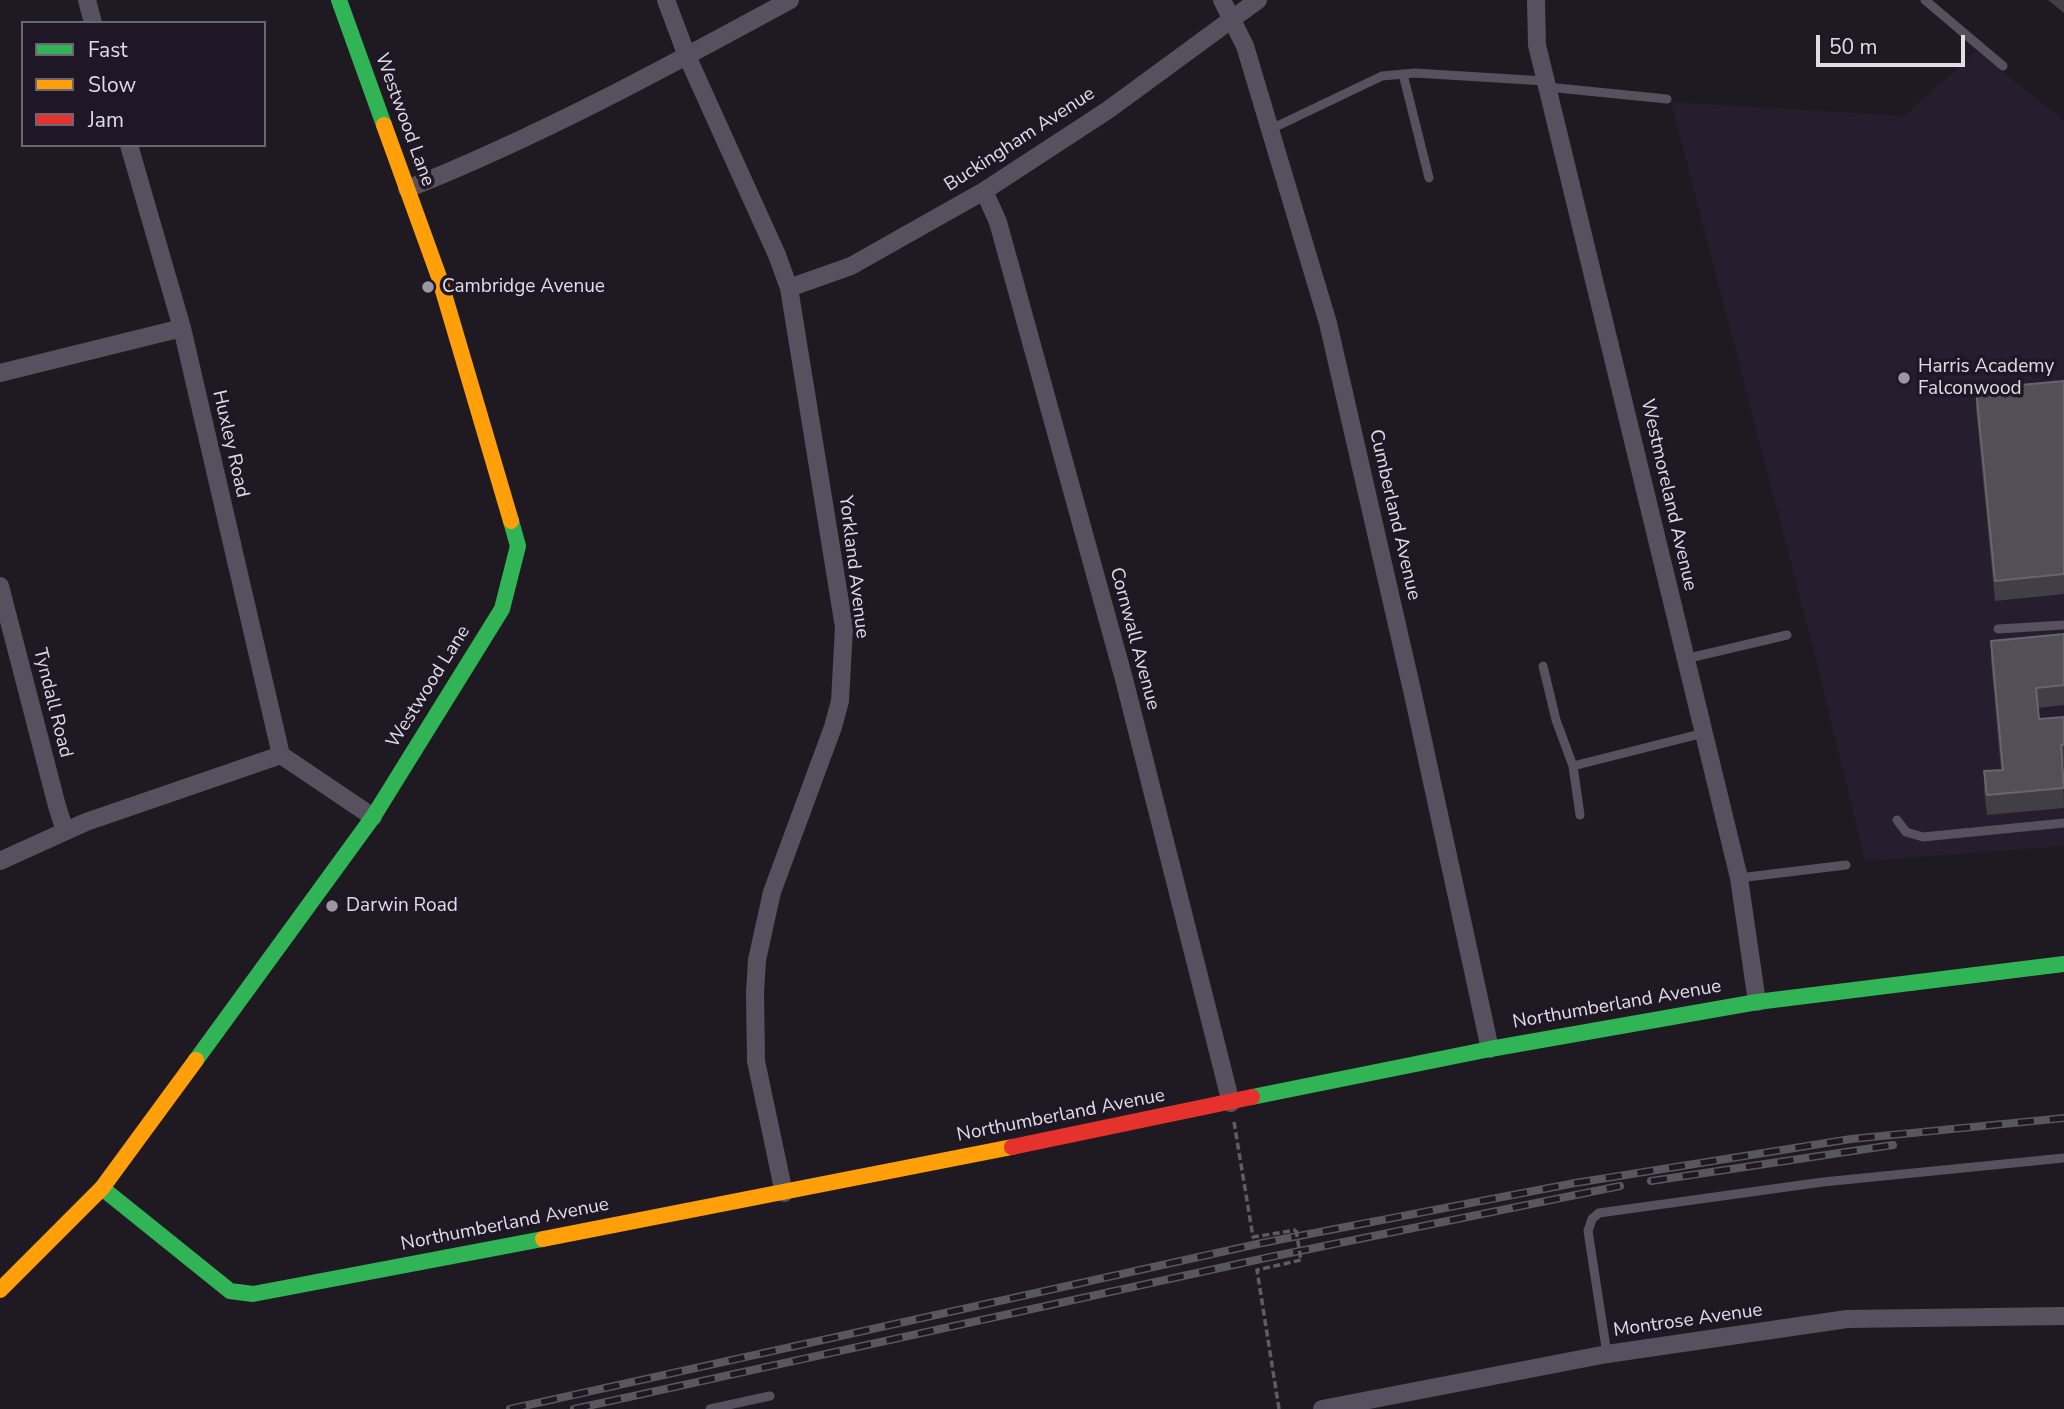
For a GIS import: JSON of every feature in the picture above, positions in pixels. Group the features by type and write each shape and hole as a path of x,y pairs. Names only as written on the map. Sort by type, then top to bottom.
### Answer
{"street":[{"path":"87,0 92,21"},
{"name":"Westwood Lane","path":"0,1290 102,1188 373,817 502,610 517,546 439,277 339,0"},
{"name":"Yorkland Avenue","path":"666,0 687,56 777,255 789,288 844,627 840,701 833,727 772,892 757,960 754,1026 756,1061 785,1193"},
{"path":"407,189 548,129 790,0"},
{"name":"Cumberland Avenue","path":"1222,0 1245,46 1328,323 1490,1049"},
{"name":"Buckingham Avenue","path":"789,288 852,265 984,191 1108,110 1258,0"},
{"name":"Westmoreland Avenue","path":"1536,0 1537,45 1546,84 1739,878 1757,1002"},
{"name":"Huxley Road","path":"130,147 182,328 281,755"},
{"name":"Cornwall Avenue","path":"984,191 998,222 1124,679 1231,1103"},
{"path":"0,373 182,328"},
{"name":"Tyndall Road","path":"0,586 65,831"},
{"path":"0,861 65,831 281,755 373,817"},
{"name":"Northumberland Avenue","path":"102,1188 230,1291 253,1294 785,1193 1490,1049 1757,1002 2064,964"},
{"name":"Montrose Avenue","path":"1322,1409 1607,1354 1847,1319 2064,1316"}],"lane":[{"path":"1924,0 2003,66"},
{"path":"1403,74 1429,178"},
{"path":"1271,129 1382,76 1403,74 1546,84 1667,99"},
{"path":"1998,629 2064,625"},
{"path":"1685,659 1787,635"},
{"path":"1543,666 1556,720 1573,766 1580,815"},
{"path":"1573,766 1704,733"},
{"path":"1897,820 1906,832 1923,837 2064,823"},
{"path":"1739,878 1846,865"},
{"path":"1607,1354 1588,1231 1592,1219 1599,1213 1824,1182 2064,1158"},
{"path":"710,1409 771,1396"}],"path":[{"path":"1231,1103 1252,1237 1296,1230 1301,1260 1257,1270 1279,1409"}],"shaded area":[{"name":"Harris Academy Falconwood","path":"1977,50 2064,121 2064,846 1865,861 1816,659 1671,102 1904,116"}],"building":[{"path":"2064,381 2064,574 1995,581 1976,389"},
{"path":"2064,634 2064,685 2036,688 2039,719 2064,717 2064,745 2061,745 2064,788 1987,795 1984,771 2003,770 1991,641"}],"railway":[{"path":"510,1409 1262,1243 1575,1183 1851,1139 2064,1118"},
{"path":"1651,1181 1893,1145"},
{"path":"574,1409 1270,1257 1620,1186"}],"traffic: fast":[{"path":"339,0 384,125"},
{"path":"196,1060 373,817 502,609 518,546 511,521"},
{"path":"1252,1097 1490,1049 1757,1002 2064,964"},
{"path":"102,1188 230,1291 253,1294 543,1239"}],"traffic: slow":[{"path":"384,125 439,277 511,521"},
{"path":"0,1290 102,1188 196,1060"},
{"path":"543,1239 1012,1147"}],"traffic: jam":[{"path":"1012,1147 1252,1097"}],"place":[{"name":"Cambridge Avenue","path":"428,287"},
{"name":"Harris Academy Falconwood","path":"1904,378"},
{"name":"Darwin Road","path":"332,906"}]}
